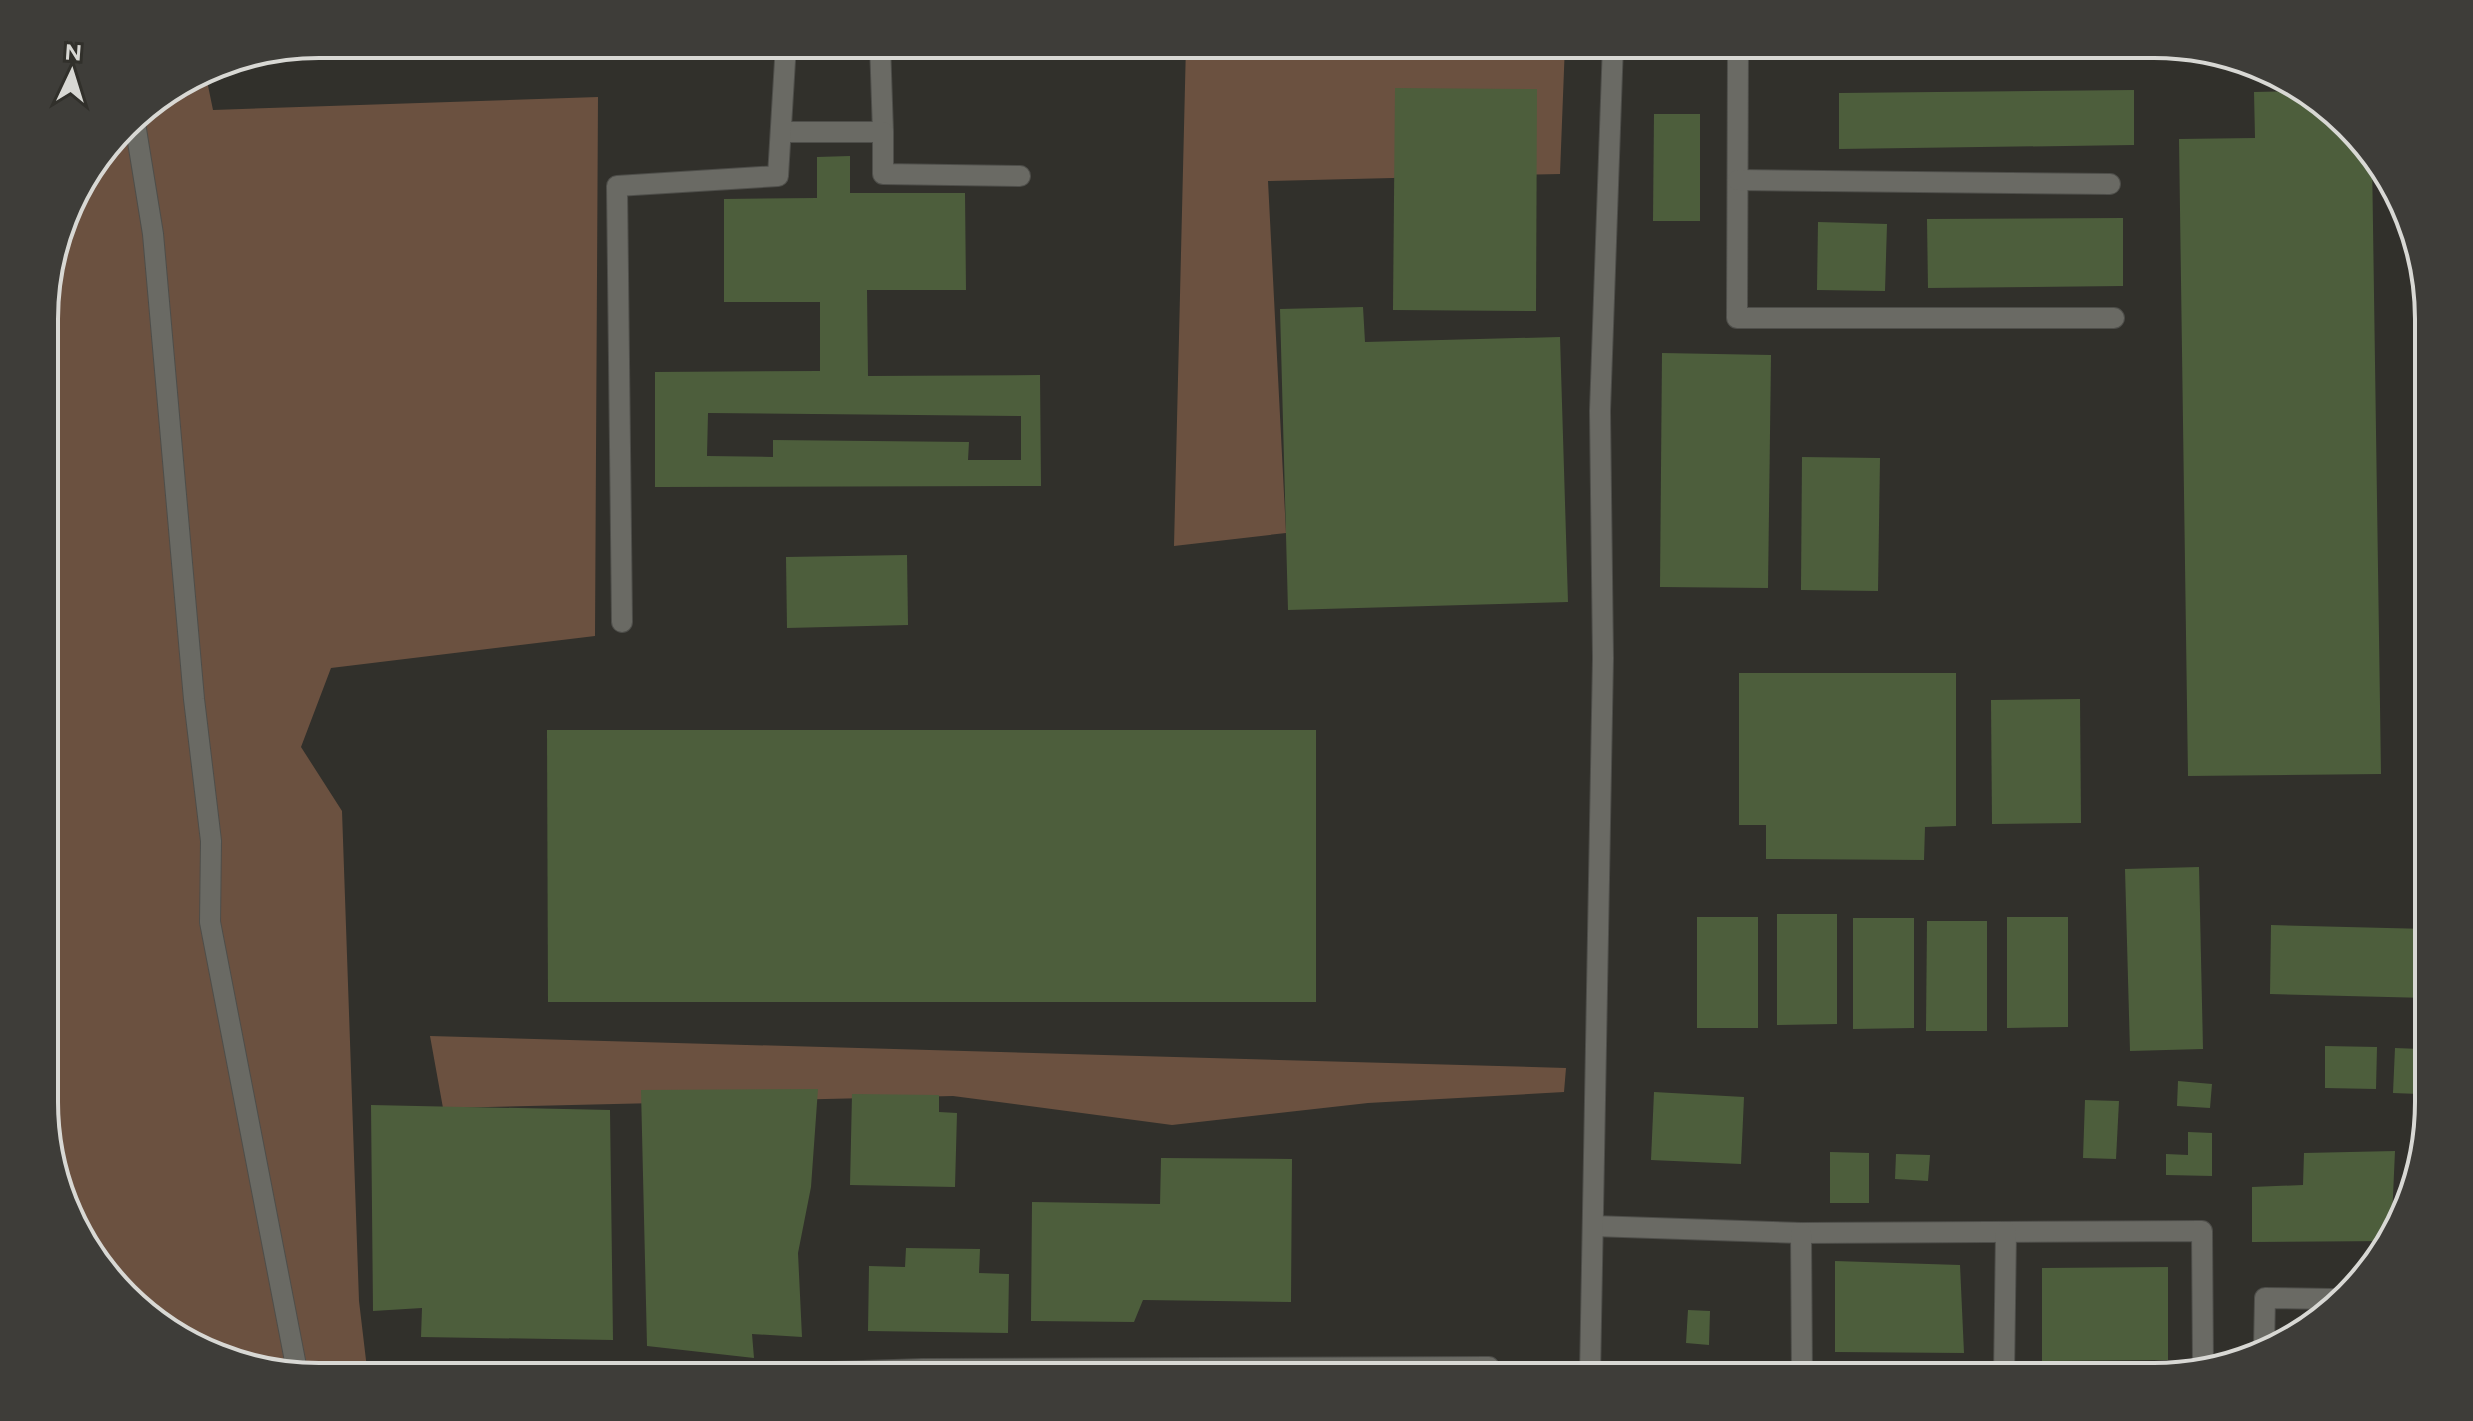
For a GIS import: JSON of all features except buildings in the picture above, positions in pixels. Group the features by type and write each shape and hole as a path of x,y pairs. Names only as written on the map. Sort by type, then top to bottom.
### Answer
{"street":[{"path":"622,622 617,186 778,176 785,58"},
{"path":"880,58 883,174 1020,176"},
{"path":"1590,1362 1603,658 1600,411 1613,58"},
{"path":"1738,58 1737,318 2114,318"},
{"path":"136,132 153,234 194,699 211,841 210,922 295,1362"},
{"path":"781,132 883,132"},
{"path":"1738,180 2110,184"},
{"path":"1593,1226 1801,1233 2202,1231 2203,1358"},
{"path":"2004,1362 2006,1232"},
{"path":"1801,1233 1802,1362"},
{"path":"2264,1338 2265,1298 2325,1299"}],"shaded area":[{"path":"1186,58 1564,58 1560,174 1268,181 1286,533 1174,546"},
{"path":"208,84 213,110 598,97 595,636 331,668 301,747 342,811 359,1301 366,1363 285,1361 219,1343 188,1328 134,1287 93,1232 67,1170 60,1136 58,1102 60,285 78,219 112,160 134,134 160,112"},
{"path":"430,1036 1566,1068 1564,1092 1368,1103 1172,1125 953,1096 443,1108"}]}
